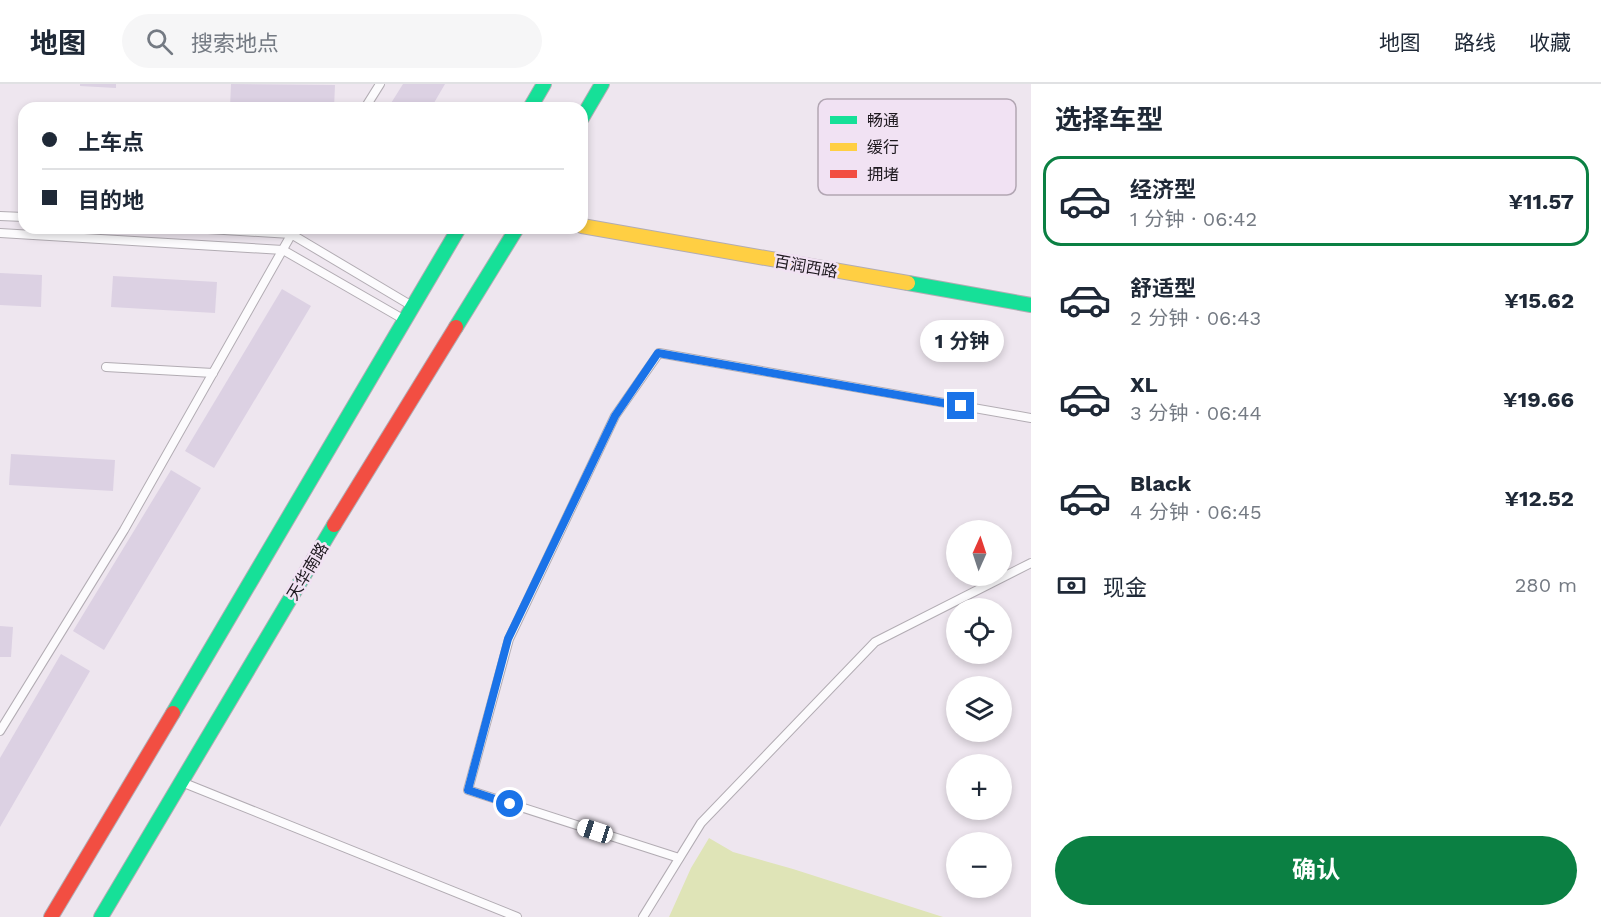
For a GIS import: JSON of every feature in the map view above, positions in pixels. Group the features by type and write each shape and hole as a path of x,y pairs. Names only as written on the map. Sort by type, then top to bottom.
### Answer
{"main road":[{"path":"534,102 544,84"},
{"path":"588,108 602,84"},
{"name":"百润西路","path":"588,227 1031,305"},
{"path":"51,917 299,502 455,234"},
{"name":"天华南路","path":"101,917 340,516 513,234"}],"lane":[{"path":"369,102 380,84"},
{"path":"0,216 18,217"},
{"path":"0,233 283,250 405,320"},
{"path":"0,731 124,530 291,234"},
{"path":"298,234 413,306"},
{"path":"679,858 468,790 508,639 615,416 658,353 1031,418"},
{"path":"106,367 213,373"},
{"path":"643,917 701,823 875,642 1031,563"},
{"path":"182,782 517,917"}],"green space":[{"path":"709,838 733,852 943,917 669,917 691,868"}],"building":[{"path":"80,84 116,84 116,88 80,86"},
{"path":"231,84 335,85 334,102 230,102"},
{"path":"403,84 445,84 434,102 392,102"},
{"path":"0,273 42,275 41,307 0,305"},
{"path":"113,276 217,282 215,313 111,307"},
{"path":"282,289 311,306 214,468 185,451"},
{"path":"11,454 115,460 113,491 9,485"},
{"path":"171,470 201,488 104,650 73,631"},
{"path":"0,626 13,627 11,657 0,657"},
{"path":"61,654 90,671 0,827 0,758"}],"traffic: fast":[{"path":"534,102 544,84"},
{"path":"588,108 602,84"},
{"path":"173,713 455,234"},
{"path":"456,327 513,234"},
{"path":"908,283 1031,305"},
{"path":"101,917 334,525"}],"traffic: slow":[{"path":"588,227 908,283"}],"traffic: jam":[{"path":"334,525 456,327"},
{"path":"51,917 173,713"}],"route":[{"path":"510,804 468,790 508,639 615,416 658,353 961,406"}]}
